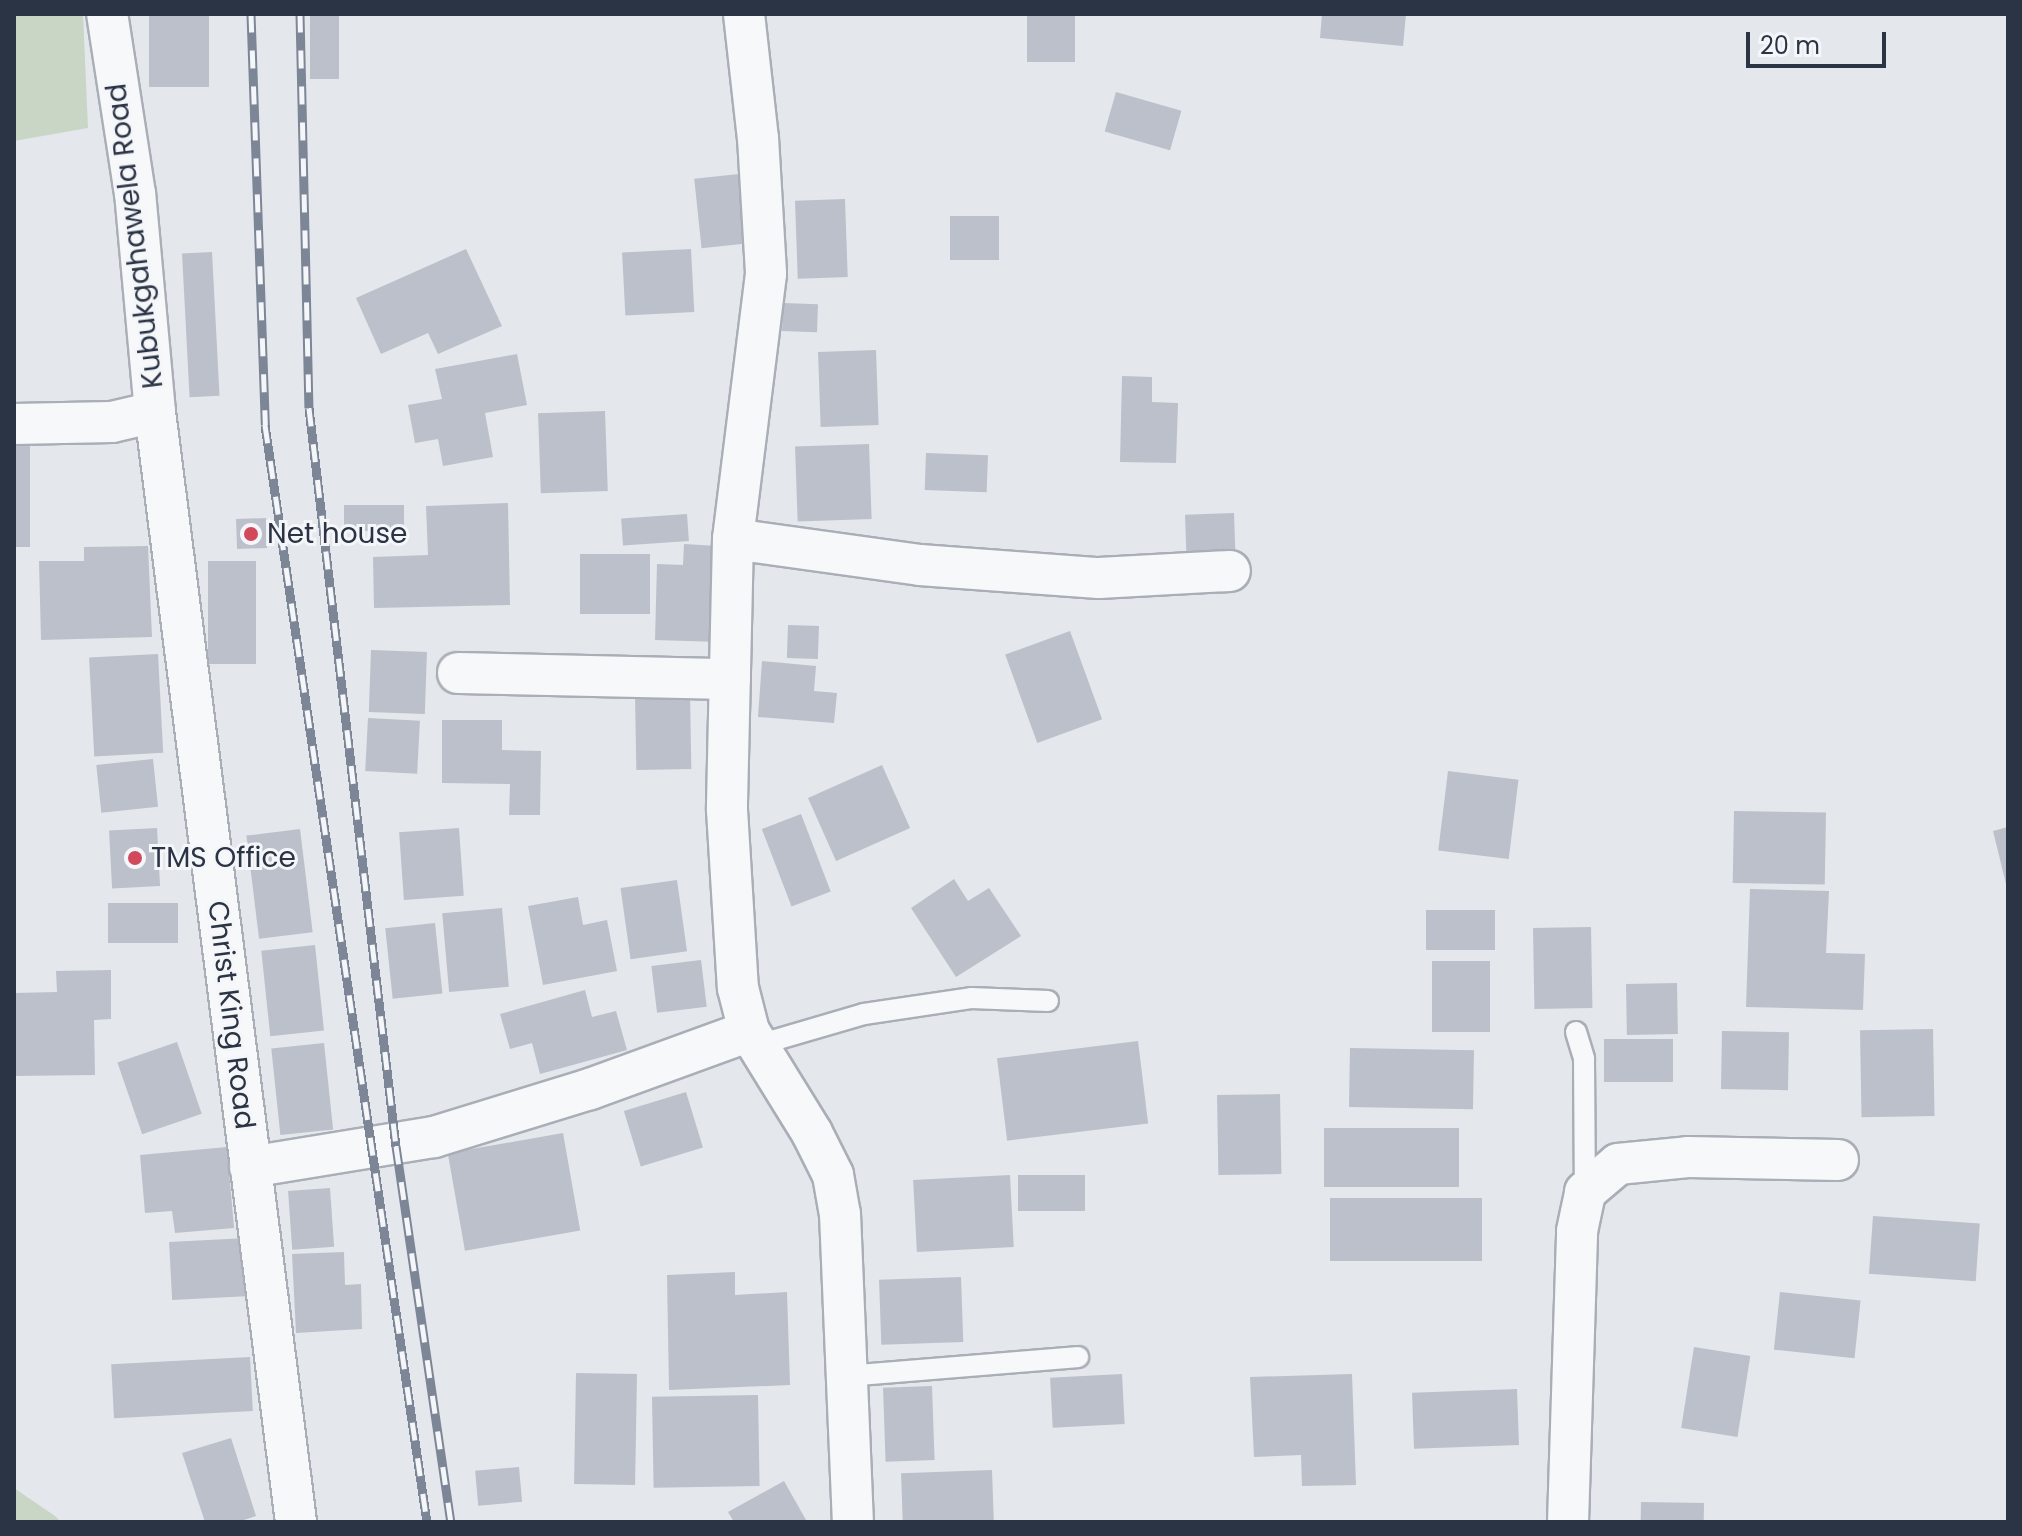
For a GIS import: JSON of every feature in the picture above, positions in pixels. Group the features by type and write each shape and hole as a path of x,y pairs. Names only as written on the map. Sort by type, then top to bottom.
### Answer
{"street":[{"name":"Kubukgahawela Road","path":"14,424 112,422 155,412 135,194 107,14"},
{"path":"744,14 758,138 766,274 733,539 727,810 738,988 754,1038 833,1175 840,1214 853,1522"},
{"name":"Christ King Road","path":"155,412 296,1522"},
{"path":"733,539 920,565 1099,578 1230,571"},
{"path":"458,673 730,679"},
{"path":"250,1167 434,1137 754,1038"},
{"path":"1568,1522 1577,1231 1585,1192 1618,1164 1688,1157 1838,1160"}],"lane":[{"path":"754,1038 864,1014 971,998 1048,1001"},
{"path":"1576,1032 1584,1059 1585,1192"},
{"path":"847,1376 1078,1357"}],"green space":[{"path":"14,14 83,14 88,128 14,141"},
{"path":"14,1488 55,1516 61,1522 14,1522"}],"building":[{"path":"149,14 209,14 209,87 149,87"},
{"path":"310,14 339,14 339,79 310,79"},
{"path":"1027,14 1075,14 1075,62 1027,62"},
{"path":"1322,14 1406,14 1403,46 1320,38"},
{"path":"1116,92 1181,111 1170,150 1105,131"},
{"path":"739,174 746,244 702,248 694,179"},
{"path":"845,199 848,277 798,279 795,201"},
{"path":"950,216 999,216 999,260 950,260"},
{"path":"466,249 502,326 438,354 428,333 381,354 356,298"},
{"path":"691,249 694,312 625,316 622,253"},
{"path":"212,252 220,396 190,397 182,254"},
{"path":"783,303 818,304 817,332 782,331"},
{"path":"876,350 879,425 821,427 818,352"},
{"path":"517,354 527,405 485,413 493,457 443,466 438,439 415,443 408,405 442,399 435,369"},
{"path":"1122,376 1152,377 1152,402 1178,403 1176,463 1120,462"},
{"path":"605,411 608,491 541,493 538,413"},
{"path":"869,444 872,519 798,522 795,447"},
{"path":"14,445 30,445 30,547 14,547"},
{"path":"926,453 988,455 987,492 925,490"},
{"path":"508,503 510,605 374,608 373,557 428,555 426,506"},
{"path":"344,505 404,505 404,531 344,531"},
{"path":"1234,513 1235,551 1186,553 1185,515"},
{"path":"687,514 689,541 623,546 621,519"},
{"name":"Net house","path":"266,518 267,548 237,549 236,519"},
{"path":"684,544 718,546 720,642 655,640 657,564 683,565"},
{"path":"148,546 152,637 41,640 39,561 84,561 84,547"},
{"path":"580,554 650,554 650,614 580,614"},
{"path":"208,561 256,561 256,664 208,664"},
{"path":"788,625 819,626 818,659 787,658"},
{"path":"1070,631 1102,719 1037,743 1005,655"},
{"path":"371,650 427,652 425,714 369,712"},
{"path":"158,654 163,753 94,756 89,658"},
{"path":"762,661 816,666 814,691 837,693 834,723 758,717"},
{"path":"690,692 691,769 636,770 635,693"},
{"path":"368,718 420,721 417,774 365,771"},
{"path":"442,720 502,720 502,750 541,751 540,815 509,815 510,784 442,783"},
{"path":"153,759 158,807 101,813 96,765"},
{"path":"882,765 910,828 836,861 808,798"},
{"path":"1448,771 1518,780 1509,859 1438,850"},
{"path":"1734,811 1826,813 1825,885 1733,883"},
{"path":"801,814 831,891 792,907 762,829"},
{"path":"2008,827 2008,888 2007,888 1993,831"},
{"name":"TMS Office","path":"157,828 160,886 112,888 109,831"},
{"path":"459,828 464,896 404,900 399,832"},
{"path":"300,829 313,932 259,939 246,836"},
{"path":"954,879 968,901 989,888 1021,936 956,977 911,908"},
{"path":"677,880 687,951 631,959 621,888"},
{"path":"1750,889 1829,891 1826,953 1865,954 1863,1010 1746,1007"},
{"path":"578,897 583,925 607,920 617,971 543,985 528,906"},
{"path":"108,903 178,903 178,943 108,943"},
{"path":"502,908 509,987 449,992 442,913"},
{"path":"1426,910 1495,910 1495,950 1426,950"},
{"path":"435,923 442,994 393,999 385,928"},
{"path":"1591,927 1592,1008 1534,1009 1533,928"},
{"path":"315,945 324,1031 270,1036 261,951"},
{"path":"701,960 707,1007 657,1013 651,966"},
{"path":"1432,961 1490,961 1490,1032 1432,1032"},
{"path":"111,970 111,1019 94,1020 95,1075 14,1076 14,993 57,992 56,971"},
{"path":"1677,983 1678,1034 1627,1035 1626,984"},
{"path":"585,990 592,1017 616,1011 627,1050 540,1074 532,1043 510,1049 500,1014"},
{"path":"1933,1029 1935,1116 1862,1117 1860,1030"},
{"path":"1722,1031 1789,1032 1788,1090 1721,1089"},
{"path":"1604,1039 1673,1039 1673,1082 1604,1082"},
{"path":"1138,1041 1148,1123 1007,1141 997,1058"},
{"path":"177,1042 202,1114 142,1134 117,1063"},
{"path":"324,1043 333,1130 280,1135 271,1049"},
{"path":"1350,1048 1474,1050 1473,1109 1349,1107"},
{"path":"686,1092 703,1147 641,1166 624,1111"},
{"path":"1280,1094 1281,1174 1218,1175 1217,1095"},
{"path":"1324,1128 1459,1128 1459,1187 1324,1187"},
{"path":"563,1133 580,1230 465,1251 448,1153"},
{"path":"227,1147 234,1228 175,1233 172,1211 145,1213 140,1155"},
{"path":"1010,1175 1014,1247 917,1252 913,1180"},
{"path":"1018,1175 1085,1175 1085,1211 1018,1211"},
{"path":"330,1188 334,1247 292,1250 288,1191"},
{"path":"1330,1198 1482,1198 1482,1261 1330,1261"},
{"path":"1873,1216 1980,1223 1976,1281 1869,1274"},
{"path":"247,1238 250,1296 172,1300 169,1242"},
{"path":"344,1252 345,1285 361,1284 362,1329 296,1333 292,1254"},
{"path":"735,1272 735,1295 787,1292 790,1385 669,1390 667,1275"},
{"path":"961,1277 963,1342 881,1345 879,1280"},
{"path":"1780,1292 1861,1300 1854,1358 1774,1350"},
{"path":"1694,1347 1750,1356 1737,1437 1681,1428"},
{"path":"250,1357 253,1411 114,1418 111,1364"},
{"path":"576,1373 637,1374 635,1485 574,1484"},
{"path":"1122,1374 1125,1424 1053,1428 1050,1378"},
{"path":"1352,1374 1356,1485 1302,1486 1301,1455 1254,1457 1250,1377"},
{"path":"932,1386 935,1460 886,1462 883,1388"},
{"path":"1517,1389 1519,1445 1414,1449 1412,1393"},
{"path":"758,1395 760,1486 654,1488 652,1397"},
{"path":"231,1438 256,1516 238,1522 205,1522 182,1453"},
{"path":"519,1467 522,1502 478,1506 475,1471"},
{"path":"992,1470 994,1522 903,1522 901,1473"},
{"path":"784,1481 806,1520 734,1522 728,1512"},
{"path":"1641,1502 1704,1503 1704,1522 1641,1522"}],"railway":[{"path":"251,14 265,425 427,1522"},
{"path":"300,14 309,408 396,1146 451,1522"}],"place":[{"name":"Net house","path":"251,534"},
{"name":"TMS Office","path":"135,858"}]}
